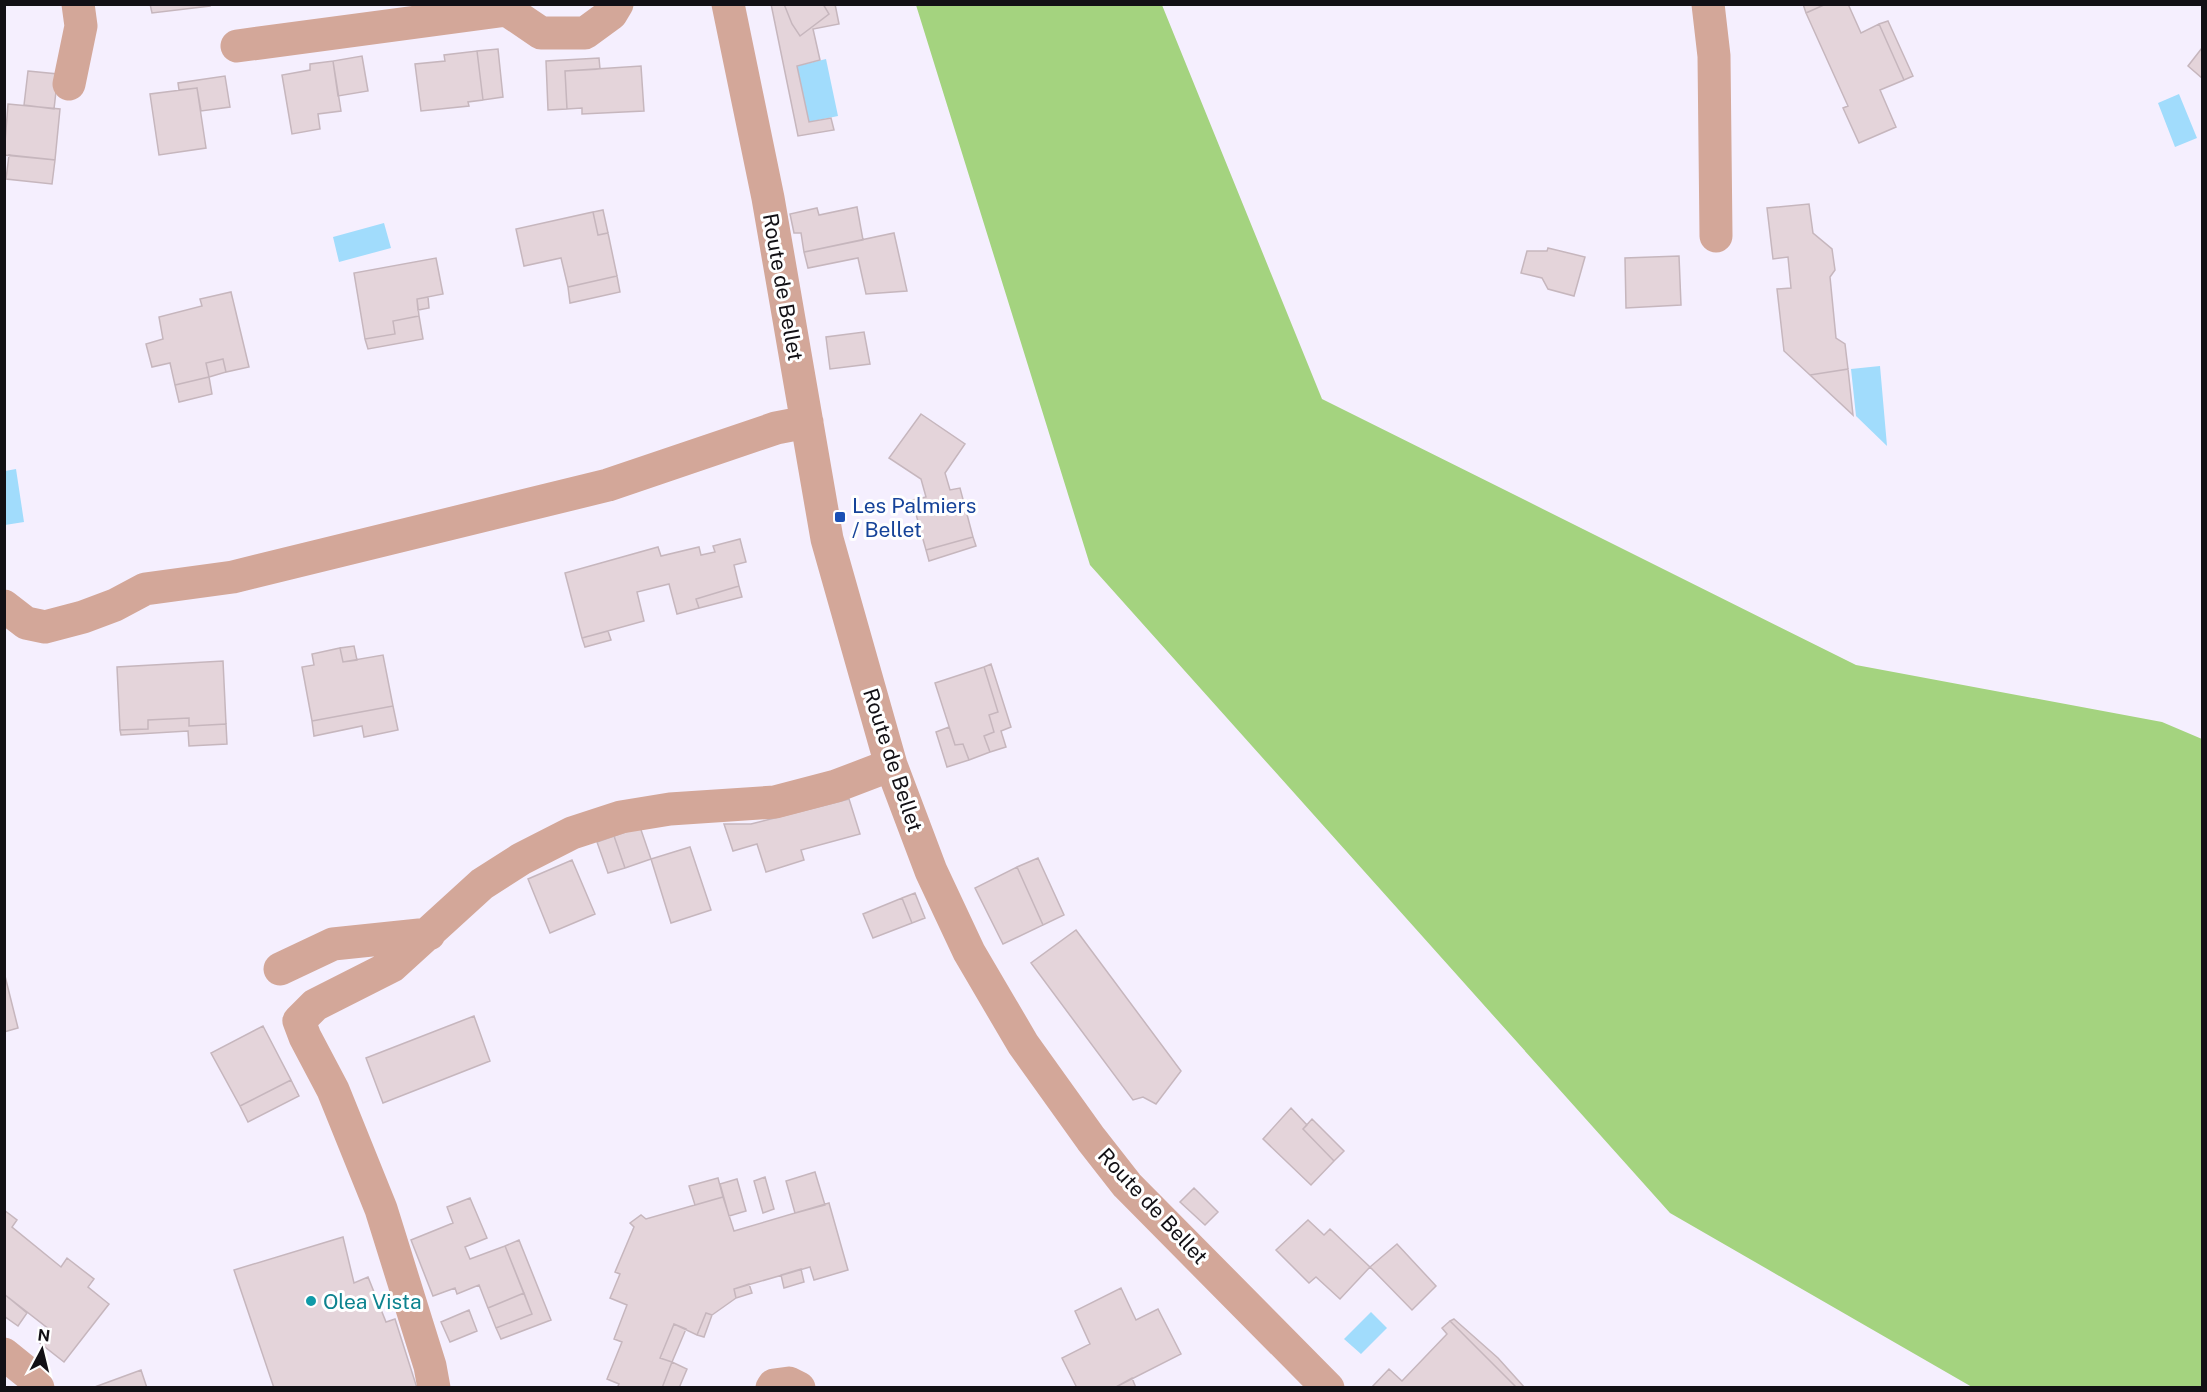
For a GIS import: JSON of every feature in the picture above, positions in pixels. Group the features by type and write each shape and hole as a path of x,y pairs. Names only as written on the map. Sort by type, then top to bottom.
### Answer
{"street":[{"path":"69,84 81,26 78,4"},
{"path":"237,46 506,7 541,33 585,33 611,14 617,4"},
{"name":"Route de Bellet","path":"728,4 768,198 827,538 891,765 931,871 969,952 1023,1044 1091,1139 1127,1185 1328,1388"},
{"path":"1708,4 1714,56 1716,236"},
{"path":"4,606 26,623 45,627 115,605 145,589 233,577 597,488 776,428 807,422"},
{"path":"434,1388 430,1366 381,1209 333,1090 299,1021 315,1005 392,966 482,884 521,859 572,833 621,817 670,808 775,802 836,786 891,765"},
{"path":"280,969 333,944 429,934"},
{"path":"4,1354 30,1375 38,1388"},
{"path":"772,1388 774,1385 789,1383 800,1388"}],"green space":[{"path":"916,5 1162,5 1322,399 1856,665 2162,722 2202,739 2202,1387 1972,1387 1670,1213 1090,565"}],"water":[{"path":"826,59 838,116 809,122 797,66"},
{"path":"2179,94 2197,138 2175,147 2158,103"},
{"path":"384,223 391,248 339,262 333,237"},
{"path":"1880,366 1887,446 1856,416 1851,369"},
{"path":"16,469 24,522 5,525 5,471"},
{"path":"1371,1312 1387,1328 1361,1354 1344,1339"}],"building":[{"path":"150,4 210,4 210,6 152,13"},
{"path":"771,4 784,4 800,36 829,14 823,4 835,4 839,24 813,29 820,60 797,66 809,122 831,118 834,130 798,136"},
{"path":"784,4 823,4 829,14 800,36"},
{"path":"1803,4 1826,4 1806,13"},
{"path":"1826,4 1848,4 1861,33 1879,24 1904,80 1880,90 1896,127 1859,143 1843,108 1848,106 1806,13"},
{"path":"1888,21 1913,76 1904,80 1879,24"},
{"path":"2202,48 2202,78 2188,66"},
{"path":"498,49 503,97 483,100 477,51"},
{"path":"477,51 483,100 468,102 469,106 421,111 415,64 445,61 444,55"},
{"path":"362,56 368,91 338,96 333,61"},
{"path":"599,58 600,69 565,71 567,109 548,110 546,61"},
{"path":"333,61 341,111 318,114 320,129 292,134 282,75 310,70 310,64"},
{"path":"641,66 644,111 582,114 582,108 567,109 565,71"},
{"path":"28,71 58,74 54,109 24,105"},
{"path":"225,76 230,107 201,111 197,88 179,90 178,83"},
{"path":"197,88 206,148 159,155 150,94"},
{"path":"8,104 60,109 55,160 4,155"},
{"path":"9,155 55,160 52,184 6,179"},
{"path":"1809,204 1813,233 1832,249 1835,270 1830,277 1836,338 1845,344 1848,369 1810,375 1784,351 1777,289 1791,288 1788,257 1773,259 1767,208"},
{"path":"857,207 863,240 804,252 801,233 794,233 790,214 817,208 819,215"},
{"path":"603,210 608,233 598,235 593,212"},
{"path":"593,212 598,235 608,233 617,276 568,287 561,258 524,266 516,229"},
{"path":"894,233 907,291 866,294 858,258 808,268 804,252"},
{"path":"1548,248 1585,257 1574,296 1548,289 1542,278 1521,273 1527,251 1547,251"},
{"path":"1679,256 1681,305 1626,308 1625,258"},
{"path":"436,258 443,294 417,299 419,316 393,321 395,334 365,339 354,273"},
{"path":"617,276 620,292 570,303 568,287"},
{"path":"231,292 249,367 226,372 223,359 206,363 209,377 175,385 170,363 152,367 146,344 163,339 159,317 202,306 200,299"},
{"path":"428,297 429,308 418,310 417,299"},
{"path":"419,316 423,339 368,349 365,339 395,334 393,321"},
{"path":"864,332 870,364 830,369 826,337"},
{"path":"223,359 226,372 209,377 206,363"},
{"path":"1848,369 1853,415 1810,375"},
{"path":"209,377 212,394 179,402 175,385"},
{"path":"921,414 965,444 945,473 950,490 960,488 973,537 926,550 912,500 926,497 921,479 889,458"},
{"path":"973,537 976,546 929,561 926,550"},
{"path":"740,539 746,562 734,565 739,586 696,599 699,608 677,614 669,584 637,592 644,621 582,638 565,573 658,547 661,556 699,547 701,555 715,552 713,546"},
{"path":"739,586 742,597 699,608 696,599"},
{"path":"608,631 611,640 585,647 582,638"},
{"path":"354,646 357,660 343,662 340,648"},
{"path":"340,648 343,662 383,655 393,706 312,721 302,667 314,665 312,654"},
{"path":"223,661 226,724 189,726 189,718 148,720 148,729 120,730 117,667"},
{"path":"991,664 1011,727 1001,731 1006,747 990,752 984,736 994,732 989,715 998,712 984,667"},
{"path":"984,667 998,712 989,715 994,732 984,736 990,752 969,760 963,744 955,745 935,683"},
{"path":"393,706 398,730 364,737 362,726 314,736 312,721"},
{"path":"189,718 189,726 226,724 227,744 189,746 188,731 121,735 120,730 148,729 148,720"},
{"path":"949,727 955,745 963,744 969,760 947,767 936,732"},
{"path":"849,799 860,834 801,850 804,860 766,872 757,844 733,851 724,824 751,824"},
{"path":"640,827 651,859 625,868 614,836"},
{"path":"614,836 625,868 608,873 597,842"},
{"path":"690,847 711,910 671,923 651,859"},
{"path":"1038,858 1064,915 1043,925 1017,867"},
{"path":"572,860 595,914 550,933 528,879"},
{"path":"1017,867 1043,925 1003,944 975,888"},
{"path":"915,893 925,918 912,923 902,898"},
{"path":"902,898 912,923 873,938 863,914"},
{"path":"1076,930 1181,1071 1156,1104 1143,1097 1133,1100 1031,963"},
{"path":"4,972 18,1028 4,1032"},
{"path":"474,1016 490,1061 383,1103 366,1058"},
{"path":"263,1026 291,1080 240,1106 211,1053"},
{"path":"291,1080 299,1096 248,1122 240,1106"},
{"path":"1291,1108 1307,1125 1303,1129 1334,1161 1311,1185 1263,1139"},
{"path":"1312,1119 1344,1151 1334,1161 1303,1129"},
{"path":"815,1172 825,1205 795,1213 786,1181"},
{"path":"765,1177 774,1209 763,1213 754,1181"},
{"path":"718,1178 723,1197 695,1205 689,1186"},
{"path":"737,1179 746,1211 729,1216 720,1184"},
{"path":"1194,1188 1218,1212 1205,1225 1180,1202"},
{"path":"723,1197 734,1231 829,1203 848,1270 814,1280 810,1267 734,1289 736,1298 712,1315 706,1313 697,1335 674,1324 660,1358 672,1362 662,1388 617,1388 619,1384 607,1379 622,1342 614,1339 627,1305 610,1298 620,1274 615,1272 634,1227 630,1223 641,1215 646,1219"},
{"path":"470,1198 487,1238 465,1247 470,1259 505,1246 524,1293 488,1308 479,1285 457,1294 455,1288 433,1296 411,1240 453,1223 447,1207"},
{"path":"4,1210 17,1220 12,1227 61,1267 67,1258 94,1279 88,1287 109,1304 64,1362 40,1343 50,1330 4,1294"},
{"path":"1308,1220 1324,1235 1330,1229 1370,1267 1340,1299 1316,1277 1309,1283 1276,1250"},
{"name":"Olea Vista","path":"343,1237 354,1283 368,1277 386,1322 395,1319 417,1388 274,1388 234,1270"},
{"path":"519,1240 551,1320 501,1339 496,1328 532,1314 505,1246"},
{"path":"1397,1244 1436,1286 1412,1310 1370,1267"},
{"path":"801,1269 804,1282 784,1288 781,1275"},
{"path":"749,1284 752,1293 736,1298 734,1289"},
{"path":"1121,1288 1136,1320 1158,1309 1181,1354 1114,1388 1077,1388 1062,1358 1090,1344 1075,1311"},
{"path":"524,1293 532,1314 496,1328 488,1308"},
{"path":"4,1294 27,1313 18,1326 4,1316"},
{"path":"469,1310 477,1331 450,1342 441,1322"},
{"path":"706,1313 712,1315 704,1337 697,1335"},
{"path":"1454,1319 1498,1358 1525,1388 1517,1388 1450,1321"},
{"path":"1450,1321 1517,1388 1371,1388 1389,1369 1402,1381 1447,1334 1442,1328"},
{"path":"674,1324 686,1329 672,1362 660,1358"},
{"path":"672,1362 687,1369 679,1388 662,1388"},
{"path":"141,1370 147,1388 92,1388"},
{"path":"1132,1378 1136,1388 1116,1387"}],"place":[{"name":"Les Palmiers / Bellet","path":"840,517"},
{"name":"Olea Vista","path":"311,1301"}]}
